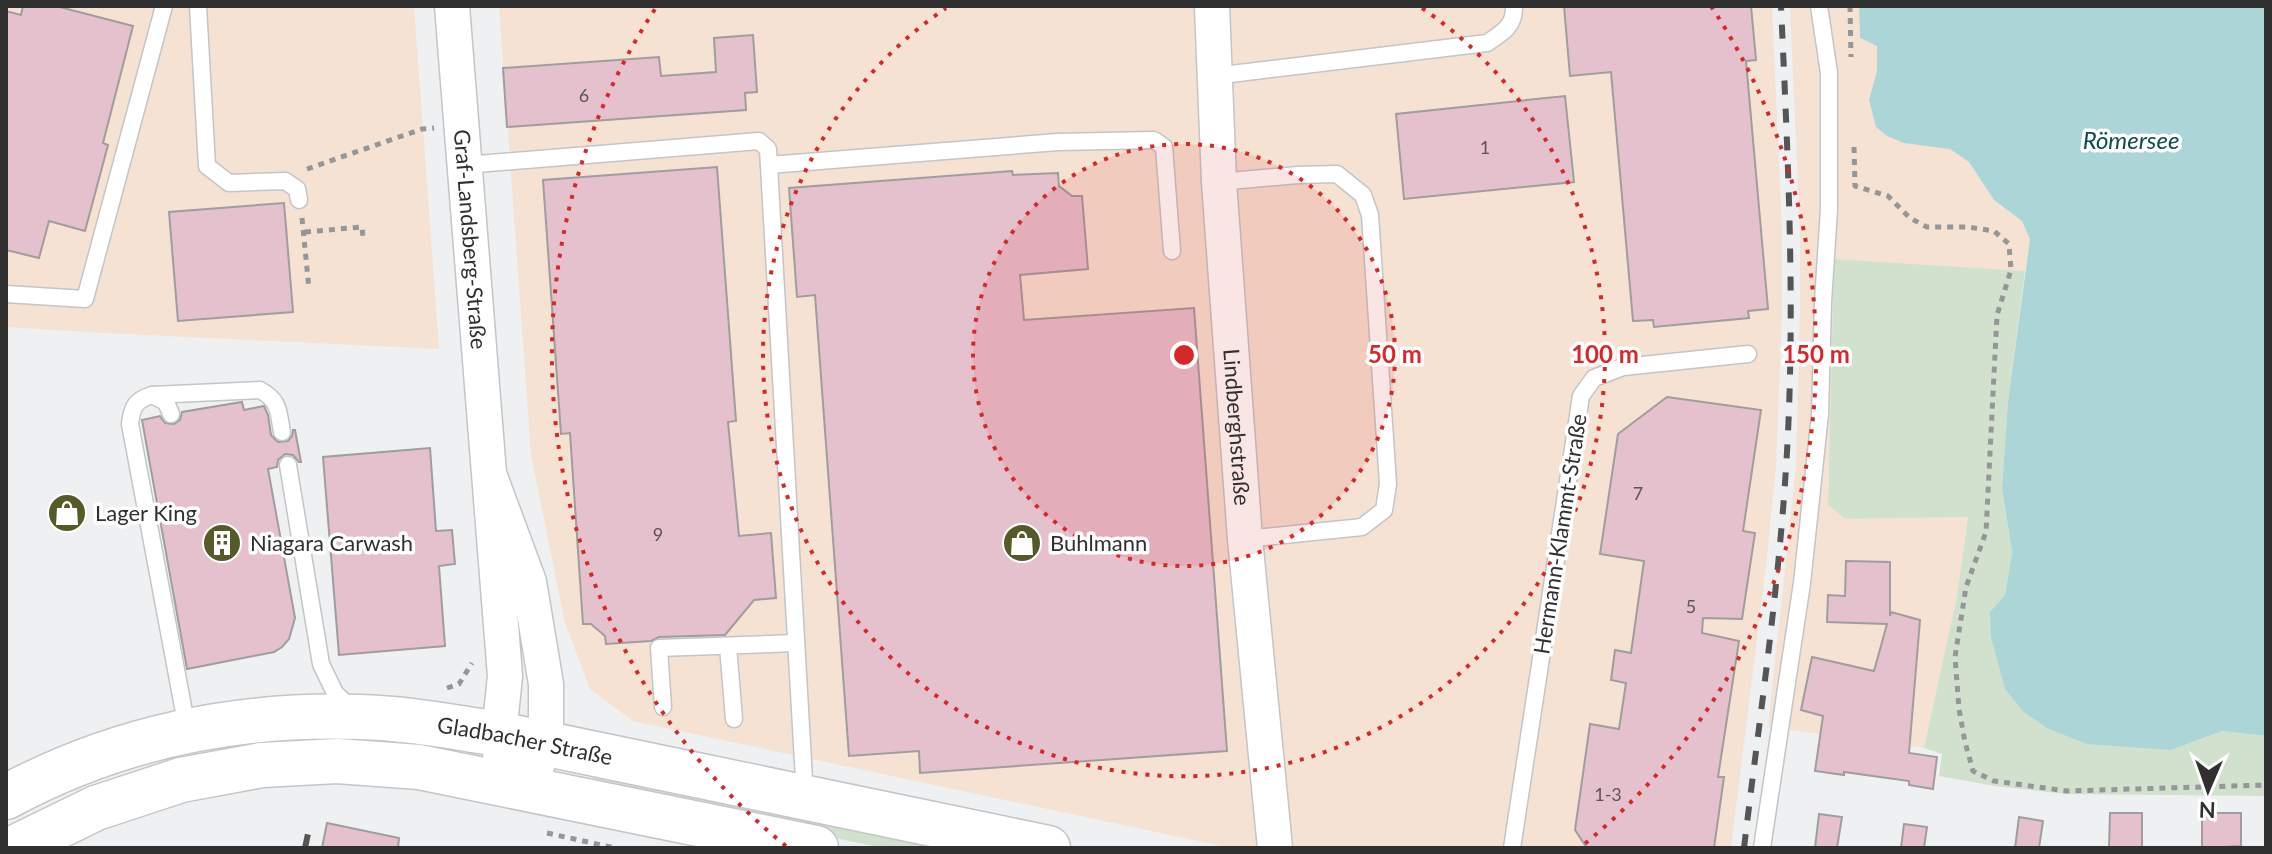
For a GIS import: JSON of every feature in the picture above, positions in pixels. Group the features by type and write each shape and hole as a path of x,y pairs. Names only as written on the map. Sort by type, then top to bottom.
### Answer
{"main road":[{"name":"Gladbacher Straße","path":"6,797 68,768 131,744 188,730 247,720 303,716 361,717 428,722 499,734 1048,848"},
{"name":"Gladbacher Straße","path":"14,848 96,808 181,780 262,765 337,761 404,766 515,786 816,848"}],"street":[{"name":"Graf-Landsberg-Straße","path":"452,6 505,676 499,734 501,764 515,786"},
{"name":"Lindberghstraße","path":"1212,6 1219,182 1245,539 1275,848"},
{"name":"Graf-Landsberg-Straße","path":"489,474 529,582 546,684 546,744"},
{"path":"515,786 536,768 546,744"}],"lane":[{"path":"6,294 85,299 164,6"},
{"path":"198,6 207,166 229,183 285,181 297,189 299,200"},
{"path":"1214,76 1487,43 1504,32 1515,17 1514,6"},
{"path":"1762,848 1802,583 1820,414 1829,209 1829,73 1819,6"},
{"path":"769,165 1058,142 1154,140 1164,147 1172,251"},
{"path":"465,165 759,141 768,149 805,799"},
{"path":"1219,182 1337,174 1363,195 1370,215 1388,484 1384,510 1362,527 1245,539"},
{"name":"Hermann-Klammt-Straße","path":"1512,848 1581,396 1594,378 1623,367 1748,354"},
{"path":"188,730 130,424 131,410 138,399 152,395 235,397 260,390 272,397 277,406 282,432"},
{"path":"152,395 166,402 171,414"},
{"path":"288,465 321,664 335,693 361,717"},
{"path":"663,707 659,648 796,643"},
{"path":"728,646 734,719"}],"path":[{"path":"1850,6 1851,66"},
{"path":"285,181 292,174 422,129"},
{"path":"1854,141 1855,186 1888,196 1910,218 1927,227 1968,227 1994,231 2009,244 2011,270 1997,315 1986,532 1966,587 1955,657 1959,709 1973,771 1994,781 2067,791 2266,785"},
{"path":"299,200 309,289"},
{"path":"305,232 362,227 363,237"}],"shaded area":[{"path":"6,6 414,6 439,349 6,327"},
{"path":"499,6 1772,6 1782,231 1776,466 1731,848 1231,848 633,721 590,689 565,623 531,455"},
{"path":"1790,6 1859,6 1860,38 1877,46 1877,71 1869,100 1928,144 1950,149 1969,162 1994,200 2022,221 2030,239 2025,271 1834,259 1828,505 1845,519 1968,517 1957,596 1924,748 1768,727 1796,466 1800,231"}],"green space":[{"path":"1834,259 2025,271 2008,401 2002,488 2012,552 2005,595 1990,613 2171,750 2222,731 2266,736 2266,796 2066,794 1939,776 1942,754 1924,748 1957,596 1968,517 1845,519 1828,505"},
{"path":"595,770 967,848 883,848 591,787"}],"water":[{"name":"Römersee","path":"1859,6 2266,6 2266,736 2222,731 2171,750 2087,744 2047,728 2024,712 2005,689 1991,637 1990,612 2005,595 2012,552 2002,488 2008,401 2030,239 2022,221 1994,200 1969,162 1950,149 1904,143 1876,127 1869,100 1877,71 1877,46 1860,38"}],"building":[{"path":"23,6 56,6 133,26 103,143 108,145 85,231 49,221 39,258 6,250 6,11 21,15"},
{"path":"1564,6 1751,6 1756,60 1746,61 1768,309 1748,311 1749,318 1654,327 1653,320 1633,321 1611,72 1570,76"},
{"path":"753,35 757,92 745,93 746,110 507,127 503,68 659,57 661,76 716,72 714,38"},
{"path":"1565,96 1574,182 1404,199 1396,114"},
{"path":"717,167 736,421 728,422 739,536 771,533 776,598 754,600 725,635 659,637 651,641 606,644 605,636 591,624 583,624 570,433 561,434 543,180"},
{"name":"Buhlmann","path":"1012,171 1013,175 1058,173 1059,186 1072,196 1082,196 1088,269 1020,275 1024,320 1194,308 1227,751 920,773 919,751 849,756 815,295 797,297 789,188"},
{"path":"284,203 293,312 178,321 169,212"},
{"path":"1667,397 1761,410 1743,531 1755,533 1742,619 1703,618 1702,633 1739,641 1718,777 1724,777 1714,848 1587,848 1575,830 1590,724 1619,729 1626,683 1611,680 1615,650 1631,653 1644,561 1600,554 1618,434"},
{"name":"Niagara Carwash","path":"242,402 244,410 264,406 271,435 278,442 288,441 295,430 301,462 293,455 285,454 278,460 277,467 268,469 295,618 289,639 274,652 187,669 142,420 160,416 165,423 174,424 180,420 182,412"},
{"path":"430,448 436,531 452,530 455,564 439,566 445,646 339,655 323,457"},
{"path":"1846,561 1890,562 1890,616 1891,612 1920,620 1909,753 1937,757 1933,789 1909,785 1909,781 1815,771 1823,716 1801,710 1812,657 1874,671 1887,624 1827,622 1828,595 1845,596"},
{"path":"2110,813 2142,813 2142,848 2109,848"},
{"path":"2202,813 2241,813 2241,846 2202,848"},
{"path":"1819,814 1842,817 1837,848 1815,848"},
{"path":"2019,817 2043,821 2039,848 2015,848"},
{"path":"327,823 399,838 398,848 322,848"},
{"path":"1904,824 1927,827 1924,848 1901,848"}],"railway":[{"path":"1744,848 1778,563 1789,410 1790,237 1781,6"},
{"path":"305,848 310,824"}],"place":[{"name":"Lager King","path":"67,513"},
{"name":"Niagara Carwash","path":"222,543"},
{"name":"Buhlmann","path":"1022,543"}]}
